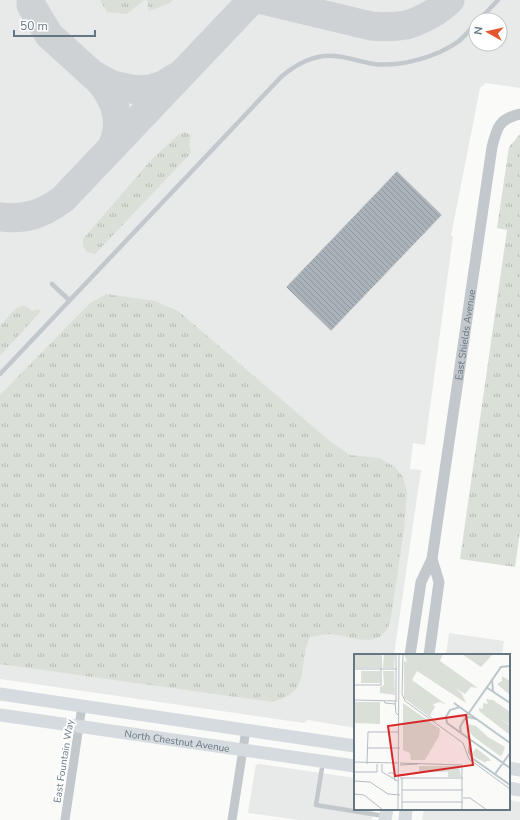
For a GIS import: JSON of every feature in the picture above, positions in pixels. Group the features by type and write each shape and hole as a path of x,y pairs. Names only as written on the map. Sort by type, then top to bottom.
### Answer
{"main road":[{"name":"North Chestnut Avenue","path":"0,694 354,746"},
{"name":"North Chestnut Avenue","path":"0,715 354,766"},
{"path":"510,768 520,770"},
{"path":"510,788 520,790"},
{"path":"405,820 406,810"}],"street":[{"name":"East Shields Avenue","path":"410,654 421,582 432,559 492,147 498,127 503,120 515,115"},
{"name":"East Shields Avenue","path":"429,654 439,582 432,559"},
{"name":"East Fountain Way","path":"65,820 82,706"},
{"path":"232,820 246,730"}],"lane":[{"path":"487,12 498,0"},
{"path":"0,374 282,76 296,65 317,57 335,56 375,64 418,60 436,54 449,47 468,32"},
{"path":"52,284 69,300"},
{"path":"323,762 316,805 386,815"}],"shaded area":[{"path":"0,0 520,0 520,88 486,83 480,88 451,236 453,236 425,445 413,443 410,469 421,470 394,654 354,654 354,728 308,720 304,723 0,679"},
{"path":"449,633 504,641 502,654 446,654"},
{"path":"260,764 354,778 354,810 374,810 372,820 299,820 248,813 256,765"},
{"path":"510,800 520,802 520,820 422,820 424,810 510,810"}],"green space":[{"path":"100,0 144,0 127,14 107,12"},
{"path":"147,0 173,0 168,4 149,11"},
{"path":"185,132 191,135 189,144 191,153 95,254 87,252 83,246 83,239 152,159 178,135"},
{"path":"520,134 520,532 515,567 460,559 507,230 497,228 509,147"},
{"path":"106,294 155,301 178,311 331,442 350,455 379,458 395,467 403,477 407,492 404,529 391,617 388,628 382,635 375,639 368,640 329,634 310,637 306,648 302,676 299,684 294,691 286,697 273,702 0,664 0,395 90,303"},
{"path":"22,306 27,307 32,311 38,309 41,311 0,356 0,326 15,309"}],"building":[{"path":"397,171 442,215 331,331 286,287"}],"taxiway":[{"path":"31,0 31,5 49,35 92,74 112,85 136,90 150,89 163,85 176,77"},
{"path":"0,217 18,218 34,215 48,209 63,199 252,0"},
{"path":"262,0 371,26 384,27 406,25 418,21 435,12 450,0"},
{"path":"92,74 103,85 114,106 117,131 112,147"}]}
